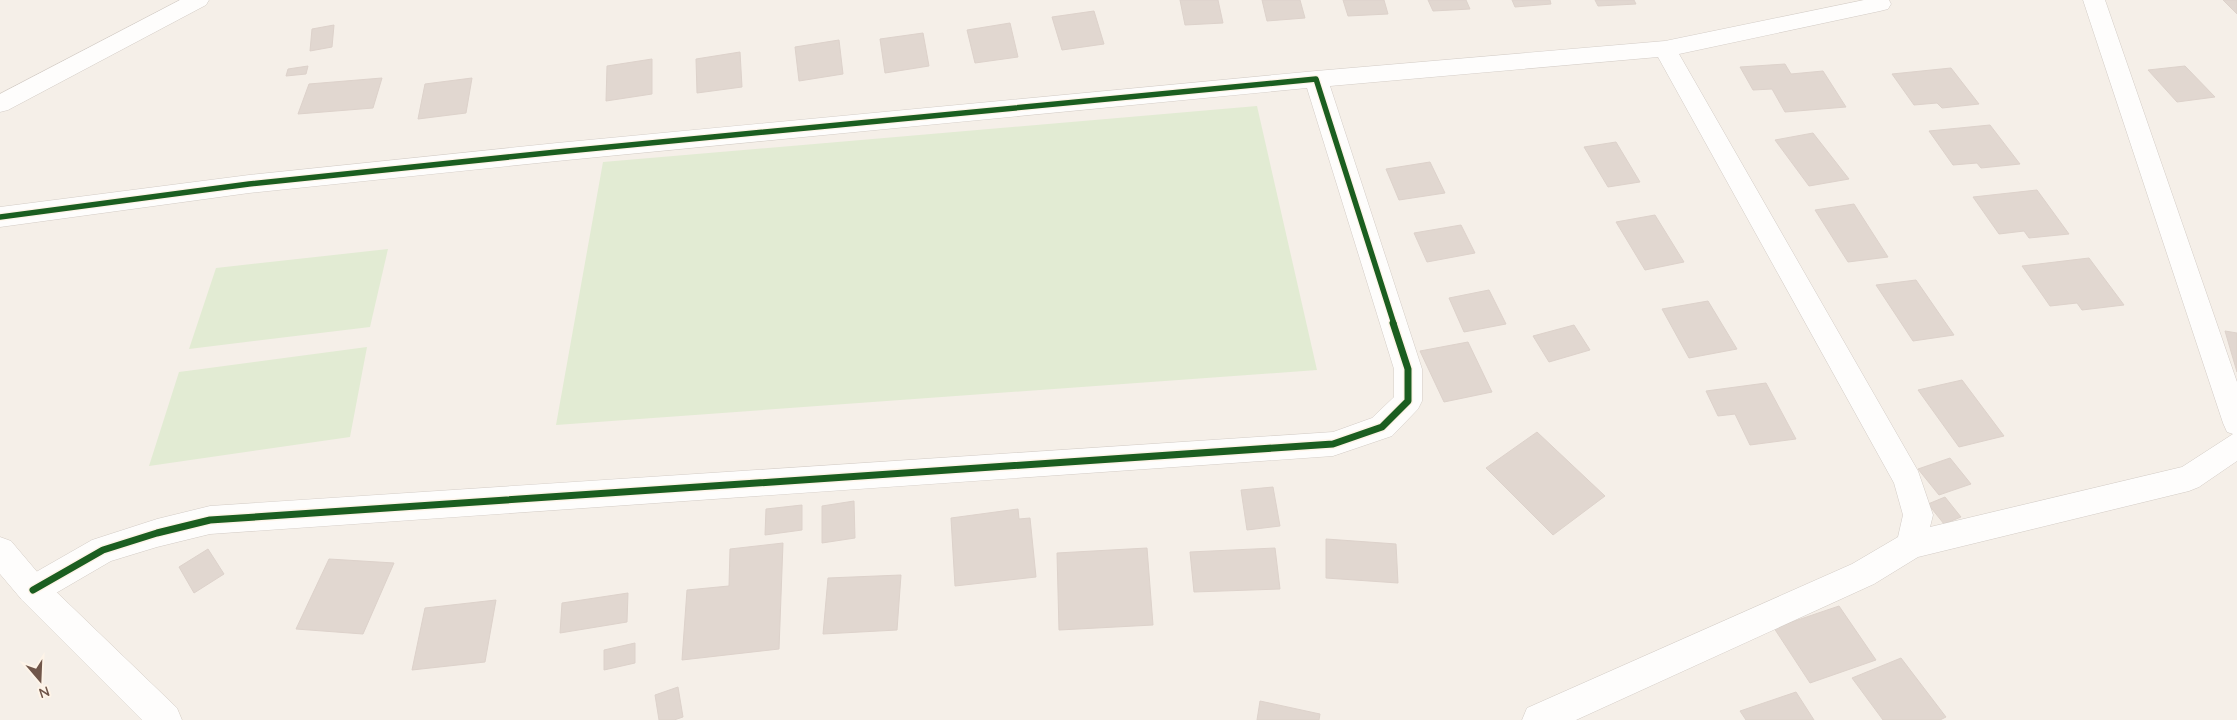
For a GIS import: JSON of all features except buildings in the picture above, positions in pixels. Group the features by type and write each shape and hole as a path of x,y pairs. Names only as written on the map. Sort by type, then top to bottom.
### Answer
{"street":[{"path":"0,104 198,0"},
{"path":"2094,0 2237,423"},
{"path":"0,218 249,184 557,152 1316,78 1664,49 1880,4"},
{"path":"1664,49 1908,480 1918,515 1911,545"},
{"path":"33,590 103,550 157,533 210,520 1333,444 1382,427 1408,401 1408,370 1316,78"},
{"path":"1539,720 1863,574 1911,545 2189,478 2237,445"},
{"path":"0,551 33,590 165,720"}],"green space":[{"path":"1257,106 1317,370 556,425 603,162"},
{"path":"388,249 370,327 189,349 216,268"},
{"path":"367,347 350,437 149,466 179,372"}],"cycle path":[{"path":"0,217 249,184 557,152 1316,79 1408,369 1408,401 1382,427 1333,444 210,520 157,533 103,550 33,590"}]}
